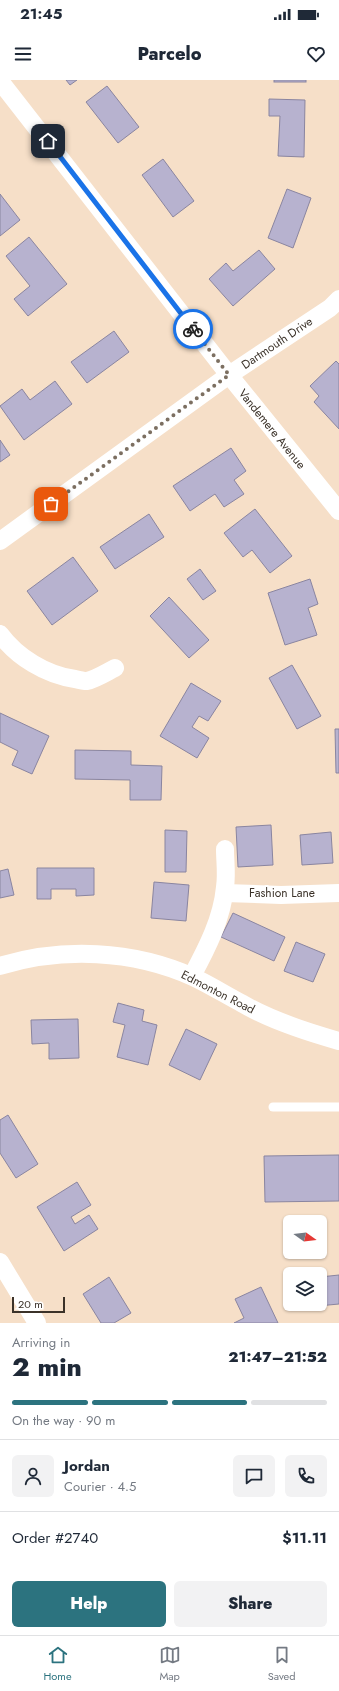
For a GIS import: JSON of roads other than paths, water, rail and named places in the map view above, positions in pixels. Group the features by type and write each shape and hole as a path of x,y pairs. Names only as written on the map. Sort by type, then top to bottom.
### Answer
{"street":[{"name":"Vandemere Avenue","path":"0,82 229,375 339,510"},
{"name":"Dartmouth Drive","path":"0,540 229,375 330,308 339,299"},
{"path":"0,634 24,658 41,668 67,678 87,681 115,668"},
{"path":"192,976 217,924 225,893 225,849"},
{"name":"Fashion Lane","path":"225,893 281,895 339,893"},
{"name":"Edmonton Road","path":"0,966 42,956 84,954 133,958 168,967 192,976 265,1015 309,1033 339,1041"},
{"path":"0,1262 37,1323"}],"lane":[{"path":"273,1107 339,1107"}]}
